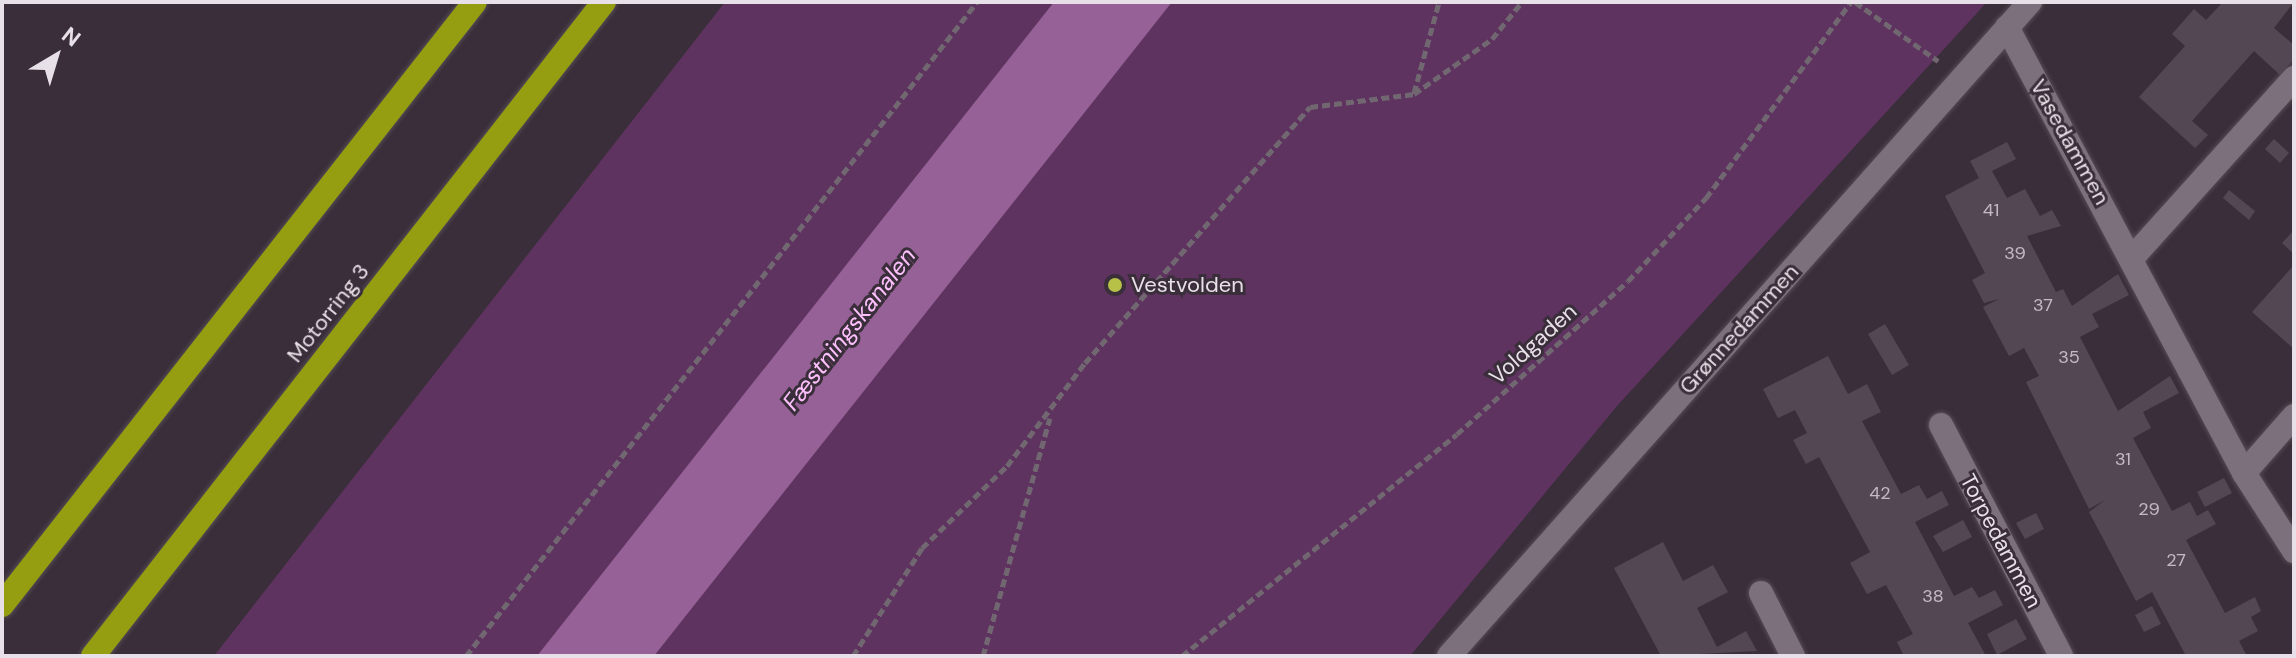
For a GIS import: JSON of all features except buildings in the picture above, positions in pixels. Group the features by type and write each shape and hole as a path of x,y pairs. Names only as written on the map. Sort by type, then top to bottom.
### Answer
{"highway":[{"path":"2,605 475,2"},
{"name":"Motorring 3","path":"93,656 604,2"}],"street":[{"name":"Grønnedammen","path":"1449,656 2030,2"},
{"name":"Vasedammen","path":"2007,27 2133,257 2244,473 2294,551"},
{"path":"2133,257 2294,78"},
{"path":"2244,473 2294,416"},
{"name":"Torpedammen","path":"1941,425 2061,656"},
{"path":"1761,593 1793,656"}],"path":[{"path":"466,656 977,2"},
{"path":"1414,94 1439,2"},
{"path":"853,656 922,548 1051,415 1085,363 1310,107 1414,94 1492,39 1522,2"},
{"path":"1853,2 1962,77"},
{"name":"Voldgaden","path":"1182,656 1457,434 1628,281 1706,198 1853,2"},
{"path":"983,656 1051,415"}],"shaded area":[{"name":"Vestvolden","path":"725,2 1987,2 1617,406 1410,656 214,656"}],"water":[{"name":"Fæstningskanalen","path":"1054,2 1172,2 654,656 537,656"}],"place":[{"name":"Vestvolden","path":"1115,285"}]}
